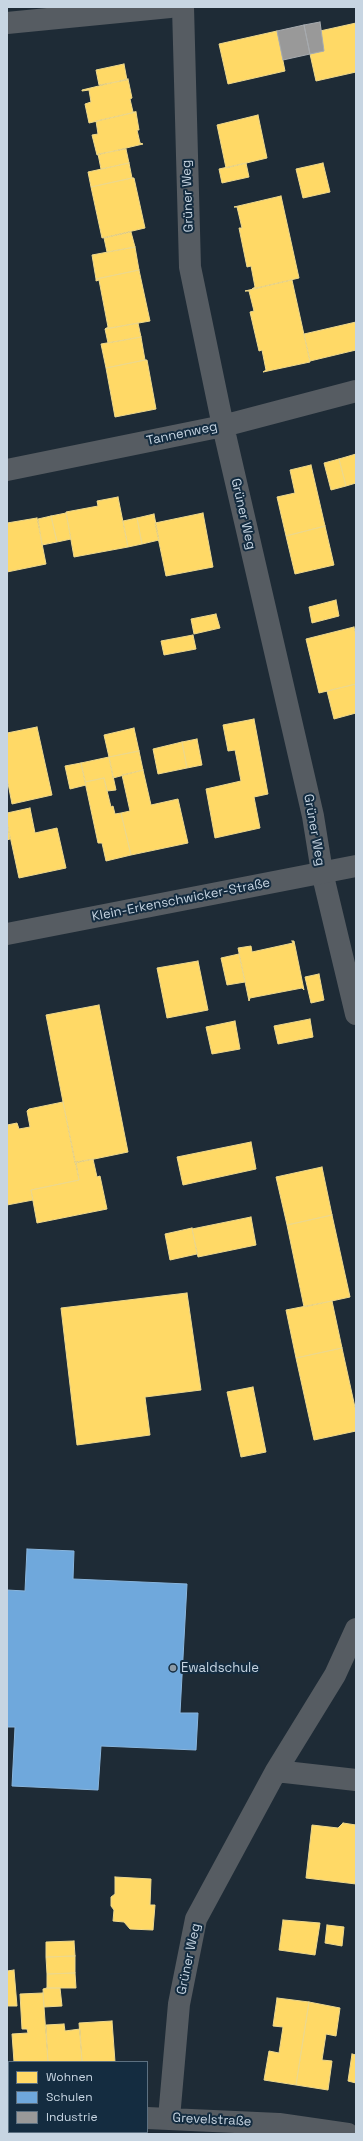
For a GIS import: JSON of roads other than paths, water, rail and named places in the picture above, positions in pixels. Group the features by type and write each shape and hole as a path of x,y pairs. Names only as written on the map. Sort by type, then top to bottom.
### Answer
{"street":[{"path":"7,23 28,23 170,7"},
{"name":"Grüner Weg","path":"183,7 190,267 223,426 313,816 322,872 356,1014"},
{"name":"Tannenweg","path":"7,470 223,426 356,391"},
{"name":"Klein-Erkenschwicker-Straße","path":"7,934 356,866"},
{"name":"Grüner Weg","path":"169,2118 179,2004 196,1919 276,1771 335,1675 356,1629"},
{"path":"276,1771 356,1780"},
{"name":"Grevelstraße","path":"148,2118 279,2124 348,2134"}],"place":[{"name":"Ewaldschule","path":"173,1668"}]}
